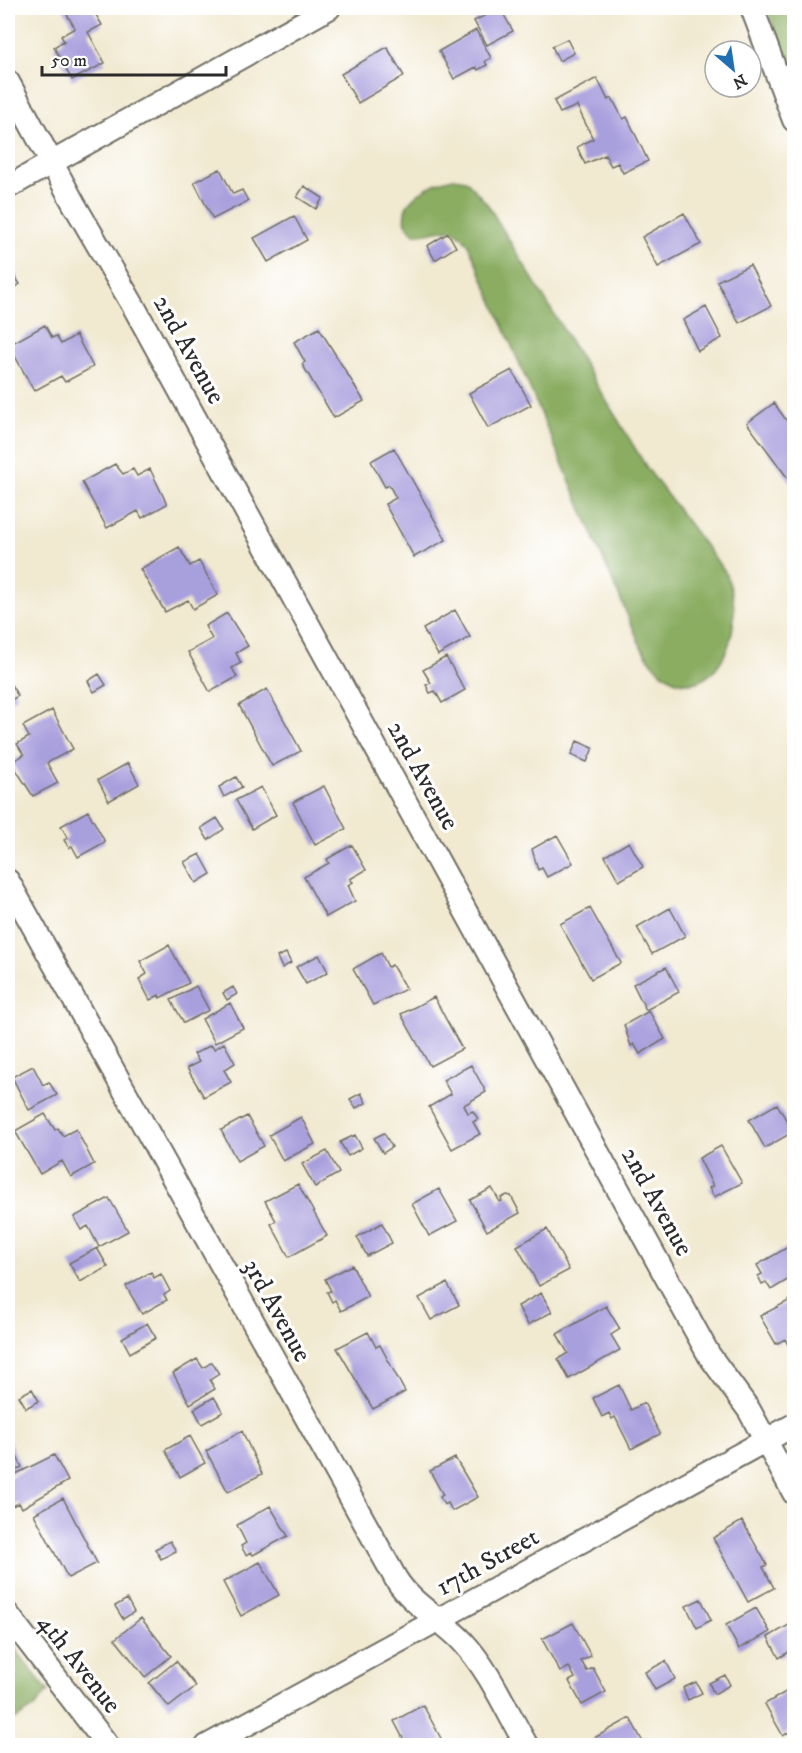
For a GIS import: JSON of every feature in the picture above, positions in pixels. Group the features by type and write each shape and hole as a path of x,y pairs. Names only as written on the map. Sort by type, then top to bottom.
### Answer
{"street":[{"path":"8,187 329,8"},
{"path":"752,8 795,120"},
{"name":"2nd Avenue","path":"8,82 51,163 140,316 709,1355 744,1401 795,1493"},
{"name":"3rd Avenue","path":"8,881 396,1579 413,1601 438,1620 473,1655 527,1746"},
{"name":"17th Street","path":"207,1746 795,1425"},
{"name":"4th Avenue","path":"8,1615 108,1746"}],"green space":[{"path":"766,8 794,8 794,83 791,74"},
{"path":"454,178 466,180 488,205 647,468 725,572 733,598 733,624 727,648 716,668 701,680 682,683 662,672 641,647 468,244 455,231 449,229 414,234 406,224 404,214 407,205 414,197 433,185"},
{"path":"8,1640 48,1691 34,1708 8,1724"}],"building":[{"path":"63,8 92,8 102,25 88,32 105,63 72,80 54,47 64,41 61,36 75,28"},
{"path":"500,8 513,31 487,45 474,21"},
{"path":"476,30 491,58 485,61 487,65 478,70 476,67 454,79 439,51"},
{"path":"567,39 574,53 559,61 552,46"},
{"path":"387,47 404,76 358,103 341,74"},
{"path":"597,78 608,100 612,98 623,119 627,117 648,161 623,173 618,163 611,166 605,155 585,164 577,147 593,139 577,106 560,113 554,101"},
{"path":"220,169 233,194 242,190 248,201 213,219 194,182"},
{"path":"304,186 323,198 316,209 297,197"},
{"path":"684,213 701,244 658,267 642,237"},
{"path":"294,216 307,240 268,262 254,238"},
{"path":"448,233 456,247 435,260 427,246"},
{"path":"750,265 771,306 739,323 717,281"},
{"path":"8,266 20,284 8,292"},
{"path":"706,307 722,338 698,351 683,320"},
{"path":"45,325 52,338 56,336 61,344 76,335 93,367 65,382 61,376 34,391 9,345"},
{"path":"319,328 364,401 334,418 302,364 305,362 294,342"},
{"path":"512,370 531,405 488,428 469,393"},
{"path":"774,403 794,431 794,482 792,484 747,423"},
{"path":"394,448 446,540 414,557 385,504 396,498 389,485 385,487 371,461"},
{"path":"115,464 123,474 133,469 137,476 150,469 167,504 142,518 138,511 107,528 82,482"},
{"path":"179,547 190,566 199,561 218,595 193,609 188,600 165,612 140,569"},
{"path":"455,610 470,637 438,655 423,629"},
{"path":"227,613 248,646 236,653 241,663 232,668 237,677 210,692 188,652 212,639 205,626"},
{"path":"446,657 465,690 442,703 435,691 430,693 426,685 431,683 423,670"},
{"path":"99,674 106,685 94,692 88,681"},
{"path":"8,680 18,696 8,702"},
{"path":"267,689 301,751 272,766 239,705"},
{"path":"52,710 73,749 47,763 58,783 33,796 11,762 24,755 17,744 29,737 23,726"},
{"path":"577,741 593,748 587,762 571,755"},
{"path":"128,763 139,784 109,801 98,780"},
{"path":"236,777 242,787 224,797 219,787"},
{"path":"324,786 346,829 315,845 293,802"},
{"path":"261,787 276,815 252,829 236,800"},
{"path":"88,811 105,842 78,857 72,846 69,848 64,840 68,838 61,826"},
{"path":"217,818 224,829 208,840 201,828"},
{"path":"557,835 573,863 547,877 542,868 538,870 532,849"},
{"path":"629,842 643,867 619,881 605,856"},
{"path":"352,845 366,870 350,879 353,882 348,885 355,901 326,917 304,877 329,863 327,859"},
{"path":"200,854 211,874 196,883 184,862"},
{"path":"590,908 621,963 591,979 560,924"},
{"path":"670,908 685,936 652,954 637,927"},
{"path":"169,945 189,983 160,998 159,995 150,1000 139,979 147,974 140,961"},
{"path":"286,953 291,963 282,968 277,957"},
{"path":"381,953 388,967 392,965 406,989 373,1005 353,969"},
{"path":"319,955 328,972 306,984 296,967"},
{"path":"666,967 679,992 646,1010 633,984"},
{"path":"196,986 209,1010 184,1023 171,1000"},
{"path":"233,987 237,994 227,1000 223,993"},
{"path":"434,997 462,1049 430,1066 401,1014"},
{"path":"230,1003 243,1028 215,1043 202,1019"},
{"path":"649,1011 665,1039 640,1054 634,1044 631,1046 624,1025"},
{"path":"224,1043 235,1063 224,1070 231,1082 204,1097 187,1068 199,1062 194,1054 211,1045 214,1049"},
{"path":"471,1065 486,1092 464,1105 468,1113 473,1111 478,1119 473,1122 480,1134 452,1149 429,1107 451,1094 443,1080"},
{"path":"33,1066 43,1085 49,1082 57,1095 29,1110 12,1077"},
{"path":"361,1093 366,1103 356,1108 350,1099"},
{"path":"777,1104 793,1132 765,1148 749,1120"},
{"path":"45,1114 55,1130 58,1128 63,1136 76,1129 94,1164 71,1177 62,1161 40,1174 15,1131"},
{"path":"247,1116 264,1146 237,1161 221,1130"},
{"path":"301,1117 315,1144 283,1161 269,1135"},
{"path":"384,1133 392,1147 383,1153 374,1138"},
{"path":"355,1135 362,1148 348,1156 340,1142"},
{"path":"721,1146 742,1183 714,1197 709,1188 713,1186 699,1158"},
{"path":"327,1151 339,1173 315,1187 302,1164"},
{"path":"298,1184 327,1236 289,1257 271,1224 276,1221 265,1201"},
{"path":"492,1188 500,1202 501,1198 511,1196 520,1213 487,1231 470,1200"},
{"path":"439,1189 457,1221 429,1236 412,1204"},
{"path":"109,1198 128,1231 99,1247 88,1226 81,1230 74,1217"},
{"path":"382,1223 392,1243 367,1256 357,1237"},
{"path":"547,1229 569,1270 539,1286 517,1246"},
{"path":"793,1244 794,1276 771,1290 766,1282 762,1284 758,1276 762,1274 757,1265"},
{"path":"97,1248 108,1267 80,1282 69,1263"},
{"path":"352,1265 368,1297 341,1311 335,1300 332,1302 327,1292 331,1291 325,1279"},
{"path":"151,1272 154,1278 161,1274 170,1291 164,1295 167,1300 142,1314 126,1286"},
{"path":"447,1283 459,1305 431,1320 419,1298"},
{"path":"541,1293 552,1312 528,1325 518,1306"},
{"path":"794,1298 794,1348 793,1345 789,1347 785,1339 776,1344 760,1316"},
{"path":"606,1306 620,1329 611,1335 620,1350 569,1379 558,1359 568,1353 557,1334"},
{"path":"147,1323 156,1338 130,1353 122,1338"},
{"path":"368,1332 376,1347 380,1345 405,1392 373,1409 337,1348"},
{"path":"197,1359 203,1368 212,1362 219,1374 210,1380 215,1389 190,1404 173,1373"},
{"path":"619,1385 631,1410 644,1403 660,1434 631,1449 615,1417 612,1419 609,1413 602,1417 593,1398"},
{"path":"32,1389 39,1401 26,1408 19,1396"},
{"path":"214,1397 223,1412 202,1424 194,1409"},
{"path":"242,1431 262,1474 228,1492 206,1451"},
{"path":"190,1436 205,1463 180,1477 165,1450"},
{"path":"8,1439 22,1467 8,1475"},
{"path":"54,1455 68,1481 22,1508 19,1503 12,1506 8,1498 8,1489 11,1488 8,1478"},
{"path":"455,1458 478,1497 452,1511 448,1503 444,1505 440,1497 443,1495 430,1471"},
{"path":"63,1498 97,1563 68,1578 34,1514"},
{"path":"270,1506 288,1536 253,1555 251,1552 246,1555 241,1546 246,1543 237,1525"},
{"path":"742,1521 767,1565 763,1567 774,1588 748,1602 713,1538"},
{"path":"170,1541 176,1551 161,1559 155,1549"},
{"path":"260,1562 279,1595 241,1616 223,1582"},
{"path":"127,1599 134,1612 123,1619 115,1606"},
{"path":"701,1599 711,1620 697,1628 686,1606"},
{"path":"756,1608 770,1632 739,1649 726,1625"},
{"path":"141,1618 171,1656 145,1677 115,1639"},
{"path":"794,1622 794,1649 779,1658 768,1637"},
{"path":"573,1623 591,1656 581,1661 587,1671 593,1668 606,1692 582,1705 569,1681 575,1678 569,1667 560,1672 542,1639"},
{"path":"176,1661 196,1686 169,1707 149,1683"},
{"path":"666,1661 675,1679 655,1690 645,1672"},
{"path":"725,1675 730,1685 714,1694 709,1683"},
{"path":"696,1682 702,1693 688,1700 683,1688"},
{"path":"794,1687 794,1729 783,1736 765,1704"},
{"path":"423,1705 445,1746 407,1746 394,1721"},
{"path":"630,1718 645,1746 599,1746 594,1738"}]}
